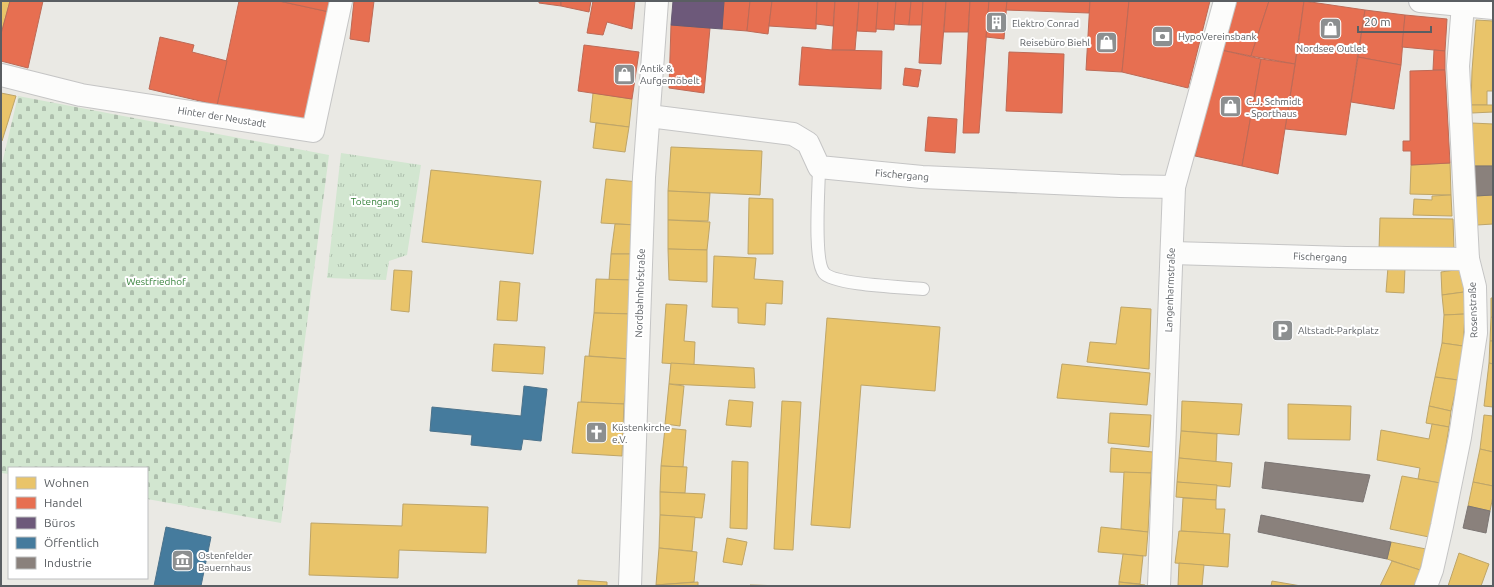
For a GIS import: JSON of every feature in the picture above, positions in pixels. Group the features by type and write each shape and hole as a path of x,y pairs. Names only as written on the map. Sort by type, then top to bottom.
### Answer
{"street":[{"name":"Hinter der Neustadt","path":"1,75 81,95 313,131 341,1"},
{"name":"Nordbahnhofstraße","path":"630,586 644,177 657,1"},
{"name":"Langenharmstraße","path":"1159,586 1174,187 1225,1"},
{"path":"1420,1 1493,8"},
{"name":"Rosenstraße","path":"1426,586 1432,570 1460,437 1476,333 1475,287 1468,259 1458,66 1463,5"},
{"path":"649,116 793,134 808,144 819,167"},
{"name":"Fischergang","path":"819,167 922,177 1174,187"},
{"name":"Fischergang","path":"1172,253 1346,258 1468,259"}],"lane":[{"path":"819,167 817,229 820,262 824,273 832,279 923,289"}],"green space":[{"name":"Westfriedhof","path":"18,96 329,155 281,523 148,499 148,467 8,467 8,474 1,473 1,168"},
{"name":"Totengang","path":"341,153 421,165 407,255 389,261 386,280 327,278"}],"building: Wohnen":[{"path":"1,1 10,1 1,34"},
{"path":"1476,20 1493,21 1493,91 1487,91 1487,105 1471,105"},
{"path":"1,93 16,96 2,141 1,141"},
{"path":"593,93 632,99 629,127 590,122"},
{"path":"1471,105 1493,105 1493,112 1472,113"},
{"path":"596,123 629,127 625,152 593,148"},
{"path":"1472,123 1493,124 1493,166 1474,166"},
{"path":"671,147 762,151 760,195 668,191"},
{"path":"1450,163 1451,195 1410,194 1411,165"},
{"path":"431,170 541,181 533,254 422,242"},
{"path":"606,179 639,182 637,225 601,223"},
{"path":"668,191 710,193 708,221 668,220"},
{"path":"1451,195 1452,216 1413,215 1414,199 1432,200 1432,196"},
{"path":"1493,195 1493,224 1477,225 1475,196"},
{"path":"749,198 773,199 773,254 748,254"},
{"path":"1380,218 1453,219 1454,250 1379,250"},
{"path":"668,220 710,222 707,250 668,249"},
{"path":"615,224 637,225 633,254 611,254"},
{"path":"668,249 707,250 707,282 669,280"},
{"path":"611,254 633,254 632,280 609,280"},
{"path":"714,256 756,258 754,279 783,281 782,304 766,303 765,325 738,323 738,308 712,307"},
{"path":"1388,267 1405,267 1404,293 1386,292"},
{"path":"1462,269 1464,292 1442,295 1441,272"},
{"path":"394,270 412,271 409,312 391,310"},
{"path":"596,279 632,280 633,314 594,313"},
{"path":"500,281 520,283 517,321 497,320"},
{"path":"1464,292 1465,314 1444,315 1442,295"},
{"path":"1491,298 1493,298 1493,318 1491,317"},
{"path":"666,304 687,305 684,341 695,342 694,365 662,363"},
{"path":"1121,307 1151,309 1149,369 1087,362 1090,342 1116,344"},
{"path":"594,313 633,314 630,359 589,356"},
{"path":"1465,314 1463,346 1442,343 1444,315"},
{"path":"1491,317 1493,318 1493,341 1490,341"},
{"path":"827,318 940,327 935,391 861,385 850,528 811,525"},
{"path":"1490,341 1493,341 1493,364 1489,363"},
{"path":"1442,343 1463,346 1458,380 1435,377"},
{"path":"494,344 545,347 543,374 492,371"},
{"path":"585,356 630,359 624,404 581,402"},
{"path":"671,363 754,368 755,388 669,384"},
{"path":"1489,363 1493,364 1493,407 1484,406"},
{"path":"1062,364 1150,373 1147,405 1057,398"},
{"path":"1435,377 1458,380 1451,411 1429,406"},
{"path":"669,384 684,386 680,426 665,424"},
{"path":"729,400 753,402 751,427 726,425"},
{"path":"782,401 801,402 793,550 774,549"},
{"path":"1182,401 1242,404 1239,435 1181,431"},
{"path":"578,402 624,404 622,456 572,453"},
{"path":"1288,404 1351,406 1350,440 1288,439"},
{"path":"1429,406 1451,411 1449,427 1426,423"},
{"path":"1110,413 1151,415 1149,447 1108,443"},
{"path":"1484,415 1493,416 1493,452 1480,449"},
{"path":"1432,424 1449,427 1440,483 1418,479 1420,468 1377,460 1381,430 1429,439"},
{"path":"665,428 686,430 683,467 661,466"},
{"path":"1181,431 1217,434 1216,462 1179,458"},
{"path":"1111,448 1153,452 1151,473 1110,472"},
{"path":"1480,449 1493,452 1493,486 1473,482"},
{"path":"1179,458 1232,463 1230,487 1177,482"},
{"path":"732,461 748,462 747,529 730,528"},
{"path":"661,466 687,467 685,493 660,492"},
{"path":"1124,472 1151,473 1148,532 1121,529"},
{"path":"1402,476 1440,483 1429,537 1390,529"},
{"path":"1177,482 1217,485 1216,500 1176,497"},
{"path":"1473,482 1493,486 1490,511 1468,506"},
{"path":"660,492 705,494 702,518 660,515"},
{"path":"1183,498 1216,500 1216,509 1225,509 1223,534 1181,531"},
{"path":"403,504 488,507 486,553 399,550 398,578 309,575 311,523 402,526"},
{"path":"660,515 695,517 692,551 659,548"},
{"path":"1101,527 1148,532 1146,556 1098,552"},
{"path":"1179,531 1230,534 1228,567 1175,563"},
{"path":"727,538 747,542 742,565 723,562"},
{"path":"1391,542 1426,549 1420,570 1387,559"},
{"path":"659,548 697,552 694,582 656,585"},
{"path":"1459,553 1489,564 1481,586 1448,586"},
{"path":"1123,554 1143,556 1140,584 1119,582"},
{"path":"1392,561 1420,570 1414,586 1380,586"},
{"path":"1179,563 1204,565 1202,586 1178,586"},
{"path":"578,580 607,582 607,586 578,586"},
{"path":"1272,581 1301,586 1271,586"},
{"path":"698,582 698,586 656,586 656,585"},
{"path":"1119,582 1145,585 1145,586 1119,586"},
{"path":"750,585 785,586 750,586"}],"building: Handel":[{"path":"10,1 43,1 28,68 1,61 1,34"},
{"path":"239,1 279,1 334,13 308,120 217,105"},
{"path":"279,1 336,1 334,13"},
{"path":"354,1 374,1 369,42 350,39"},
{"path":"539,1 561,1 561,6 539,3"},
{"path":"561,1 591,1 589,12 561,6"},
{"path":"593,1 635,1 632,29 607,22 603,35 587,33"},
{"path":"724,1 750,1 747,31 722,29"},
{"path":"750,1 772,1 768,34 747,31"},
{"path":"772,1 817,1 816,29 769,26"},
{"path":"817,1 835,1 833,26 816,24"},
{"path":"835,1 859,1 855,50 832,50"},
{"path":"859,1 878,1 876,32 857,31"},
{"path":"878,1 896,1 894,30 876,29"},
{"path":"896,1 911,1 909,25 894,24"},
{"path":"911,1 923,1 922,25 909,25"},
{"path":"923,1 946,1 941,64 919,63"},
{"path":"946,1 970,1 968,32 944,32"},
{"path":"970,1 989,1 979,133 963,133"},
{"name":"Elektro Conrad","path":"989,1 1007,1 1004,39 986,37"},
{"path":"1007,1 1090,1 1089,13 1006,10"},
{"name":"Reisebüro Biehl","path":"1090,1 1129,1 1122,72 1086,70"},
{"name":"HypoVereinsbank","path":"1129,1 1210,1 1188,88 1122,72"},
{"path":"1236,1 1269,1 1251,56 1221,50"},
{"path":"1269,1 1304,1 1295,64 1251,56"},
{"name":"Nordsee Outlet","path":"1304,1 1365,10 1358,53 1298,46"},
{"path":"1365,10 1405,15 1401,65 1358,57"},
{"path":"1405,15 1447,19 1445,51 1402,47"},
{"path":"671,25 710,28 704,93 669,88"},
{"path":"160,37 194,45 192,52 227,61 217,105 149,89"},
{"path":"584,45 639,52 632,99 578,91"},
{"path":"1298,46 1358,53 1346,135 1285,129"},
{"path":"802,47 832,50 882,51 881,89 799,85"},
{"name":"C.J. Schmidt - Sporthaus","path":"1221,50 1261,59 1242,166 1195,156"},
{"path":"1434,50 1445,51 1445,70 1433,70"},
{"path":"1009,52 1064,54 1062,113 1006,111"},
{"path":"1358,57 1401,65 1394,109 1351,102"},
{"name":"C.J. Schmidt - Sporthaus","path":"1261,59 1295,64 1278,174 1242,166"},
{"path":"905,68 921,70 918,87 903,85"},
{"path":"1445,70 1450,163 1411,165 1411,151 1403,151 1403,141 1410,141 1410,71"},
{"path":"928,117 957,119 955,153 925,151"}],"building: Büros":[{"path":"673,1 724,1 722,29 671,25"}],"building: Öffentlich":[{"path":"524,386 547,389 541,441 523,439 521,450 471,445 472,435 430,431 432,407 521,416"},
{"name":"Ostenfelder Bauernhaus","path":"166,527 211,537 201,586 154,586"}],"building: Industrie":[{"path":"1474,166 1493,166 1493,195 1475,196"},
{"path":"1265,462 1370,475 1363,502 1262,488"},
{"path":"1468,506 1490,511 1486,533 1463,528"},
{"path":"1261,515 1391,542 1387,559 1258,532"}],"place":[{"name":"Elektro Conrad","path":"996,23"},
{"name":"Nordsee Outlet","path":"1331,28"},
{"name":"HypoVereinsbank","path":"1163,36"},
{"name":"Reisebüro Biehl","path":"1106,42"},
{"name":"Antik & Aufgemöbelt","path":"625,74"},
{"name":"C.J. Schmidt - Sporthaus","path":"1230,107"},
{"name":"Altstadt-Parkplatz","path":"1282,330"},
{"name":"Küstenkirche e.V.","path":"597,433"},
{"name":"Ostenfelder Bauernhaus","path":"183,561"}]}
